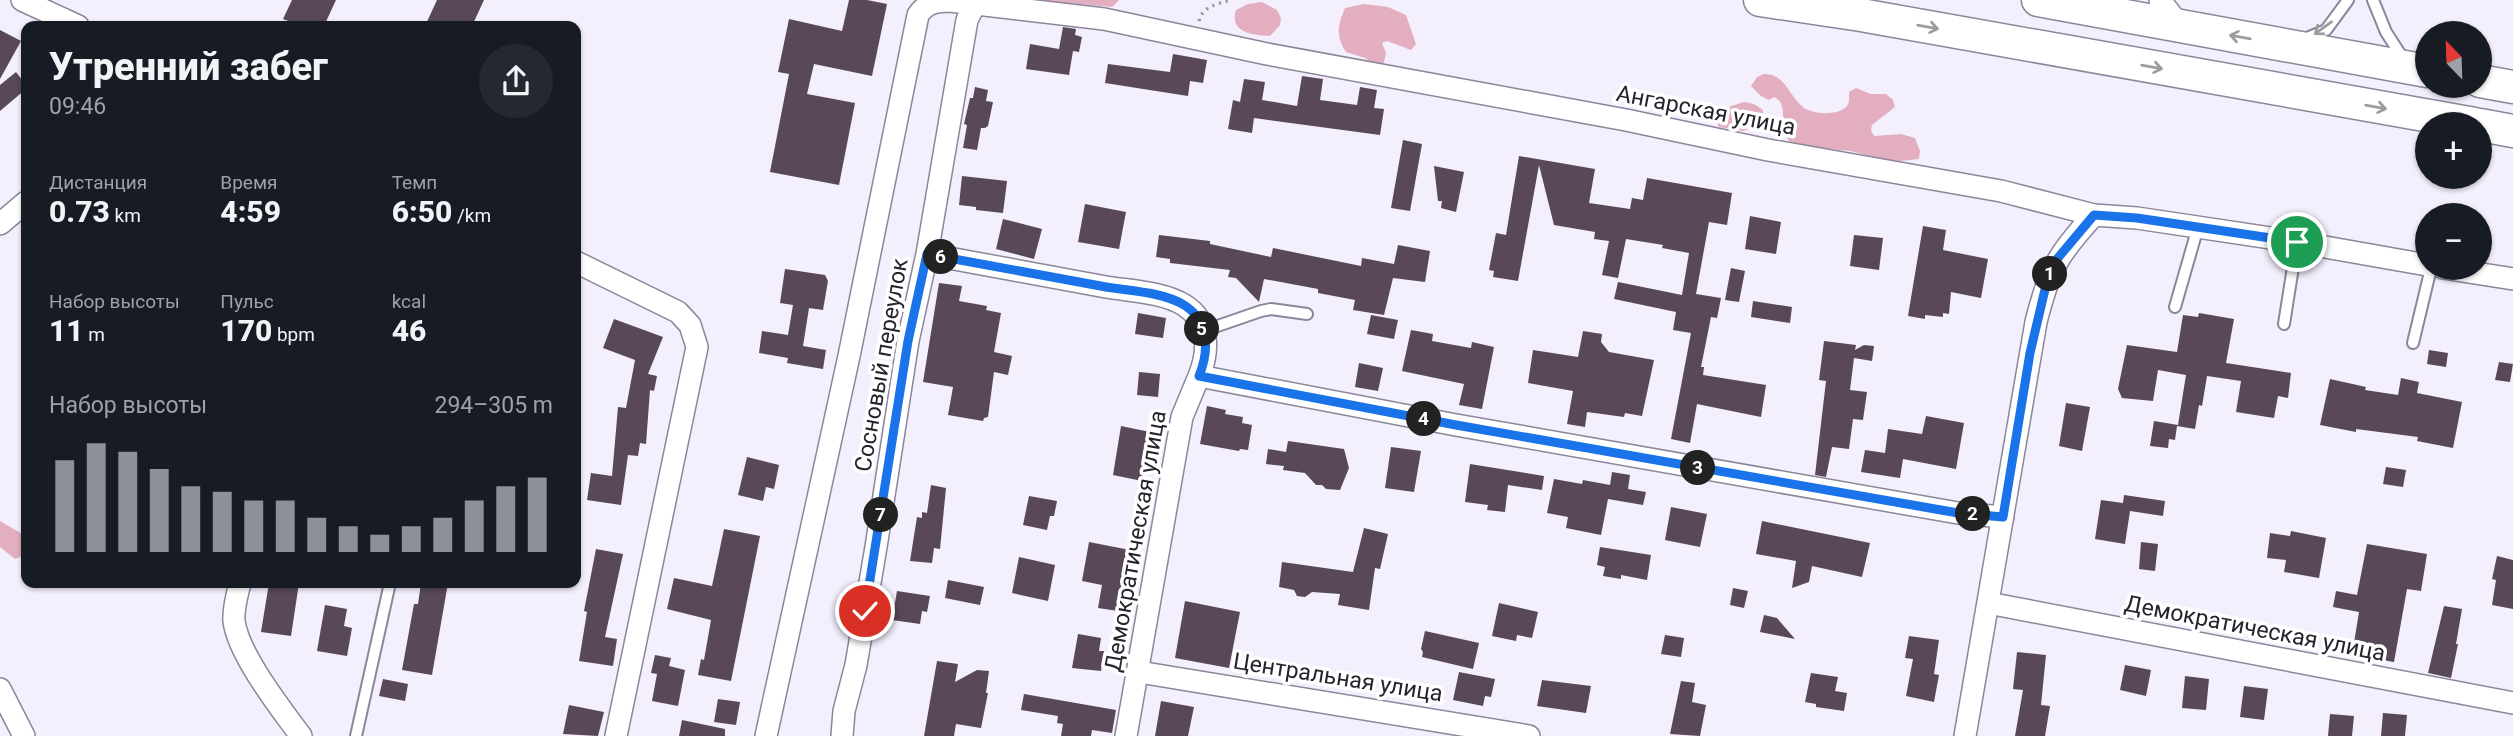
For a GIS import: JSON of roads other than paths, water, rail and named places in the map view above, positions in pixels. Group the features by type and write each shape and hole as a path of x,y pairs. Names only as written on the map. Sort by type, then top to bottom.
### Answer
{"main road":[{"path":"1760,0 1861,15 2415,114"},
{"path":"2039,0 2415,69"},
{"path":"2492,83 2513,87"},
{"path":"2492,127 2513,131"}],"street":[{"path":"22,0 67,21"},
{"path":"2092,10 2129,0"},
{"path":"2160,0 2173,17 2188,27"},
{"name":"Ангарская улица","path":"766,736 849,356 918,16 923,8 940,1 1093,17 1768,150 2001,191 2094,215 2137,218 2297,242 2415,263"},
{"name":"Сосновый переулок","path":"842,736 844,711 856,665 876,547 910,330 927,254 965,30 975,4"},
{"path":"0,224 21,206"},
{"path":"1965,736 2030,353 2047,281 2057,259 2094,215"},
{"path":"927,254 1158,296 1186,306 1203,331"},
{"path":"581,264 678,312 690,325 697,347 616,736"},
{"path":"2492,276 2513,279"},
{"name":"Демократическая улица","path":"1126,736 1182,417 1206,360 1203,331"},
{"path":"1199,376 1470,428 1958,513 2003,517"},
{"path":"239,588 234,616 237,636 265,684 301,736"},
{"name":"Демократическая улица","path":"1988,603 2513,703"},
{"name":"Центральная улица","path":"1139,672 1529,736"},
{"path":"0,689 23,736"}],"lane":[{"path":"2289,46 2326,30 2348,0"},
{"path":"2373,0 2386,32 2415,66"},
{"path":"2175,307 2198,228"},
{"path":"2284,324 2297,242"},
{"path":"2413,343 2426,280"},
{"path":"1203,331 1271,309 1307,314"},
{"path":"356,736 389,588"}]}
